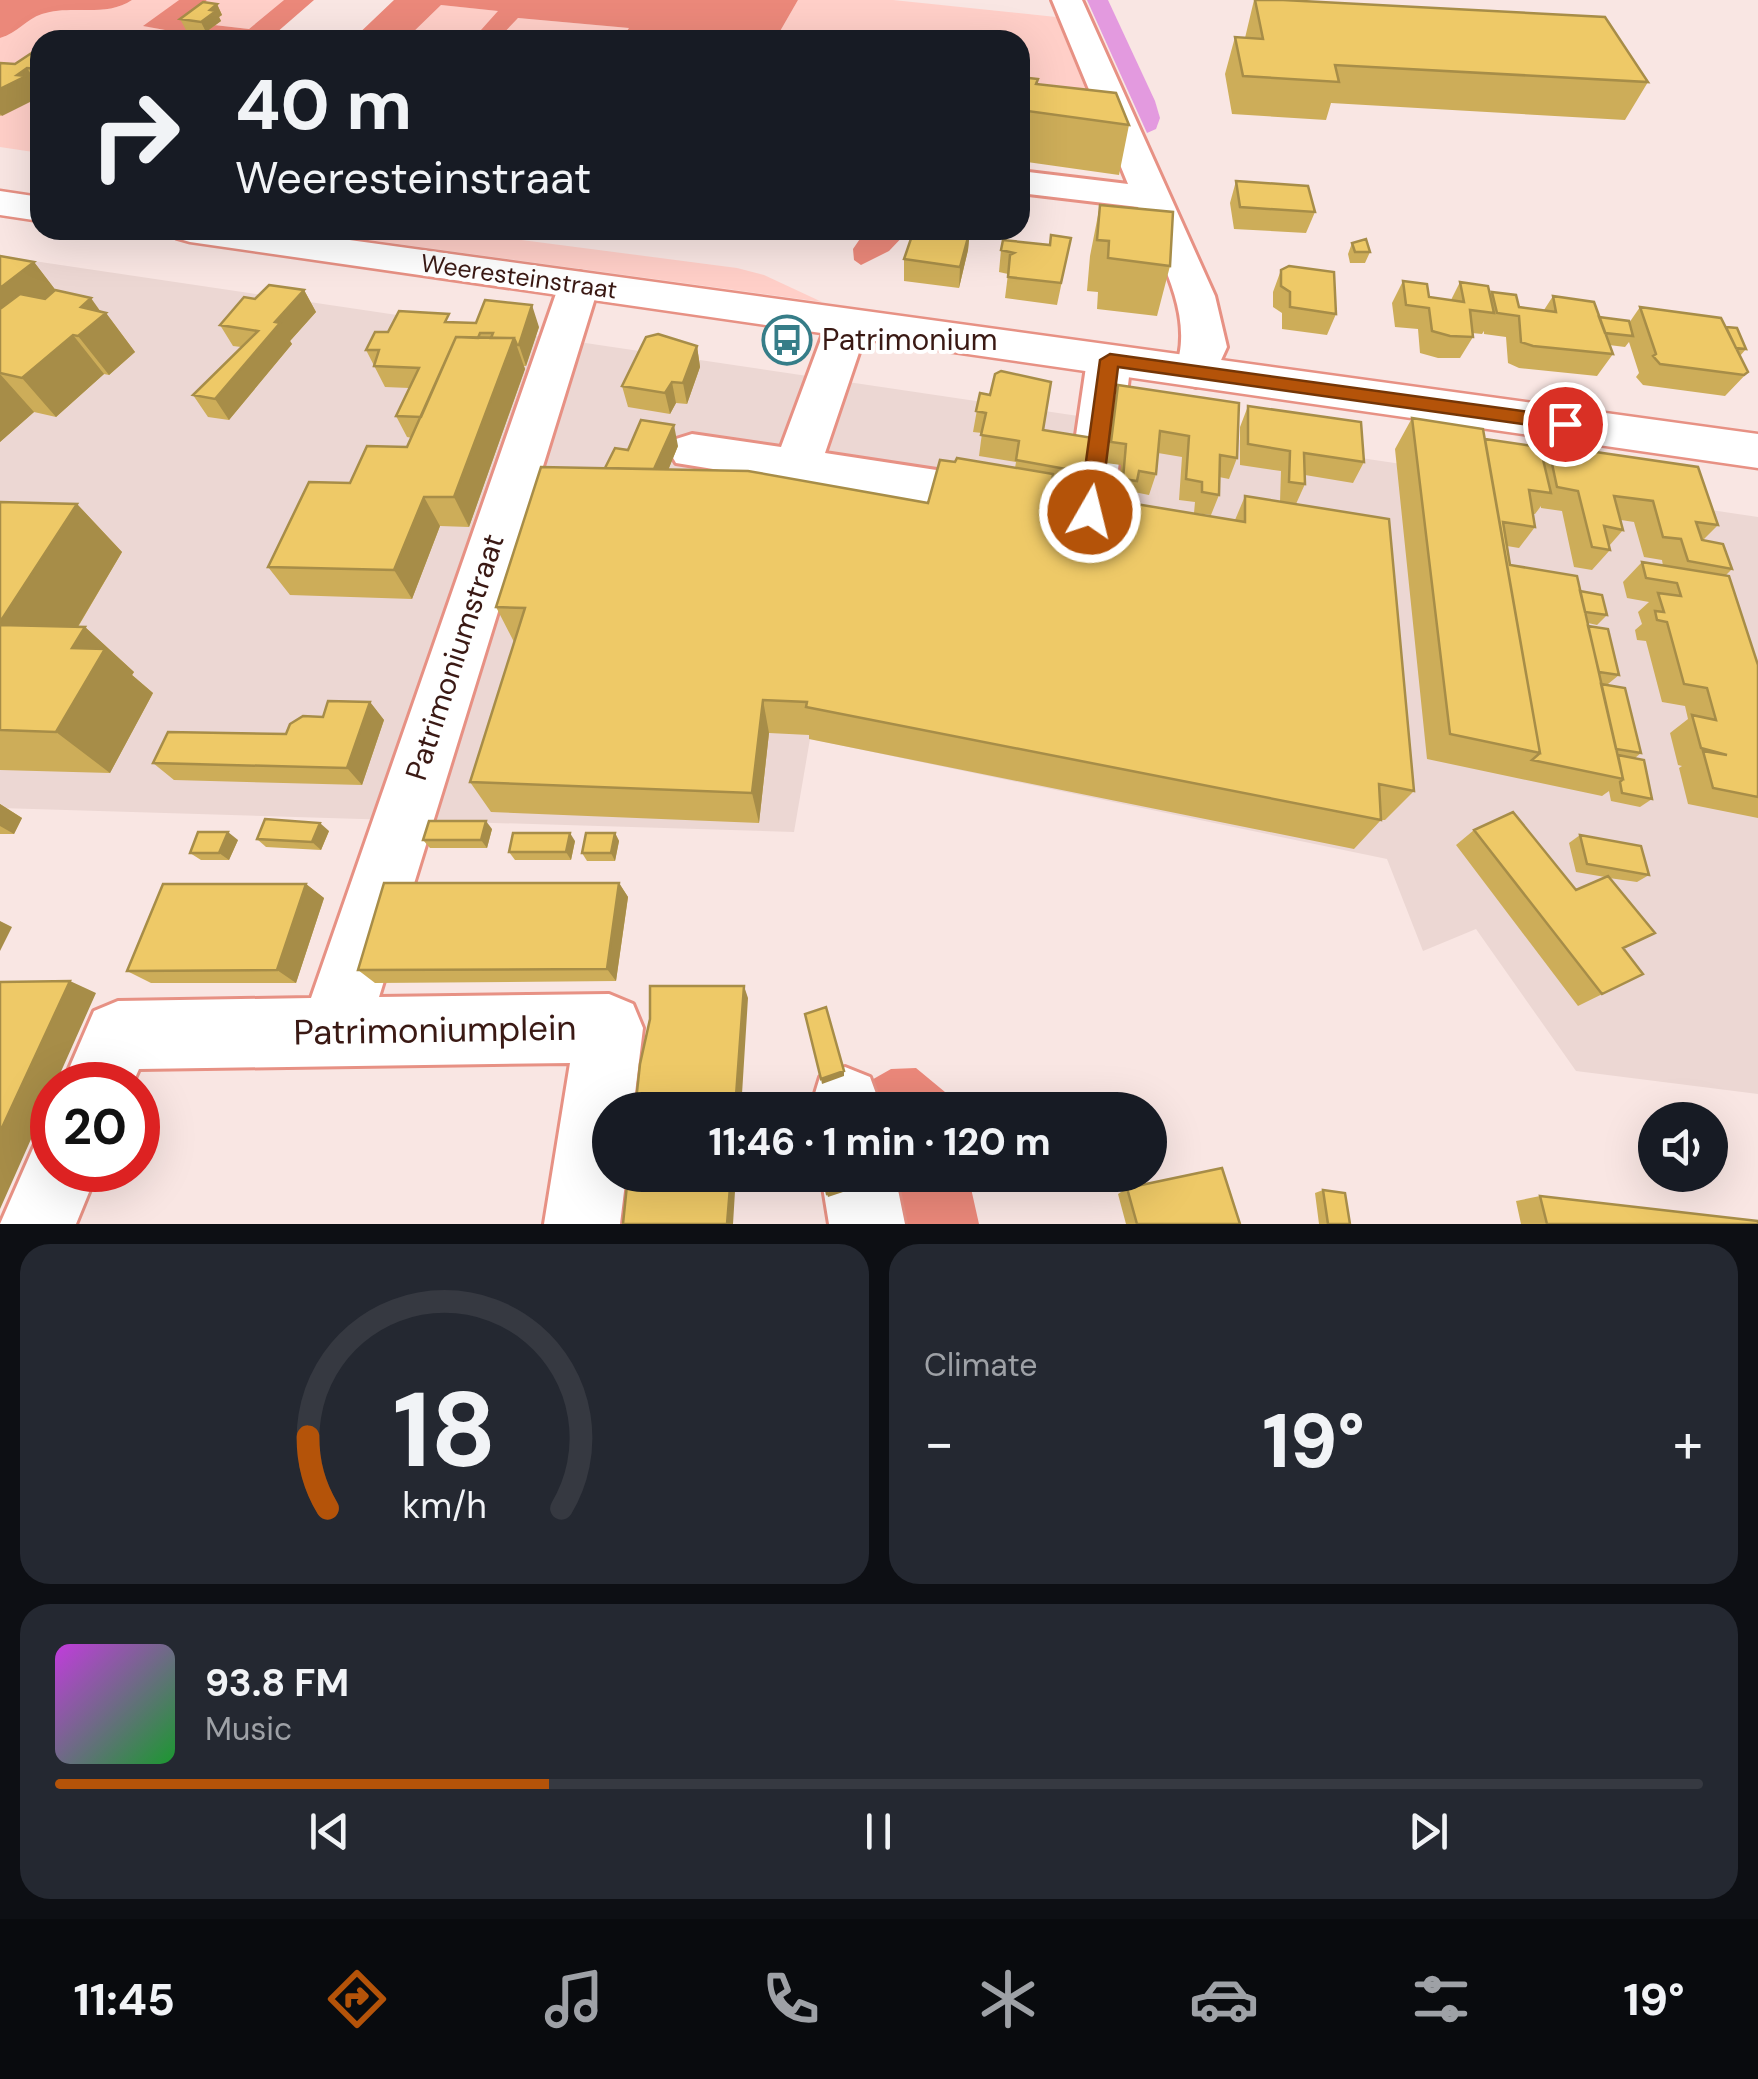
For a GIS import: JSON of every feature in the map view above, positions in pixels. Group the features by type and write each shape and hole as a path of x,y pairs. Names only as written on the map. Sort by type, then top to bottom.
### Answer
{"main road":[{"path":"0,204 30,208"},
{"name":"Weeresteinstraat","path":"262,240 1758,452"}],"street":[{"path":"1067,0 1195,296 1206,347 1196,372"},
{"path":"1030,183 1152,198"},
{"name":"Patrimoniumstraat","path":"334,1031 580,284"},
{"path":"797,466 848,323"},
{"path":"692,451 1090,512 1110,360"},
{"name":"Patrimoniumplein","path":"107,1062 118,1035 609,1028 582,1224"},
{"path":"38,1224 51,1192"},
{"path":"861,1192 866,1224"}],"shaded area":[{"path":"0,0 132,0 100,10 42,14 0,38"},
{"path":"132,0 179,0 145,26 165,30 30,30 30,152 0,147 0,38 53,11 100,10"},
{"path":"179,0 207,0 187,15 188,22 249,29 284,0 314,0 280,30 165,30 143,26"},
{"path":"207,0 284,0 249,29 188,22 187,15"},
{"path":"394,0 798,0 781,30 628,30 518,18 507,30 481,30 498,11 441,5 415,30 362,30"},
{"path":"798,0 893,0 1056,17 1098,120 1030,123 1030,30 781,30"},
{"path":"1087,0 1108,0 1155,101 1160,118 1156,129 1147,133"},
{"path":"441,5 499,11 481,30 415,30"},
{"path":"518,18 630,28 628,30 507,30"},
{"path":"369,240 522,240 737,268 764,275 822,302"},
{"path":"859,240 899,240 889,251 861,265 854,260 853,249"},
{"path":"0,256 1758,517 1758,1094 1576,1071 1476,929 1423,951 1387,859 810,739 794,832 0,808"},
{"path":"916,1068 945,1092 862,1092 861,1086 891,1069"},
{"path":"878,1192 972,1192 979,1224 883,1224"}],"building":[{"path":"1255,0 1605,17 1648,82 1335,65 1339,82 1243,76 1235,37 1263,39"},
{"path":"203,2 217,4 210,10 216,11 201,22 180,19"},
{"path":"30,54 30,68 17,75 26,76 0,89 0,63 15,64"},
{"path":"1030,78 1038,79 1036,84 1116,93 1129,125 1030,111"},
{"path":"1236,181 1308,186 1315,212 1240,207"},
{"path":"1100,205 1173,212 1170,266 1108,258 1109,241 1097,240"},
{"path":"1051,235 1071,238 1061,283 1008,277 1010,255 1014,253 1001,250 1003,240 1050,245"},
{"path":"1366,239 1370,252 1355,252 1352,243"},
{"path":"911,240 967,240 960,267 904,259"},
{"path":"0,256 34,262 0,288"},
{"path":"1289,266 1334,272 1336,314 1290,307 1290,292 1281,286 1281,270"},
{"path":"1403,281 1427,284 1429,297 1464,302 1460,282 1488,286 1494,313 1470,310 1473,337 1432,331 1429,308 1406,305"},
{"path":"269,285 304,290 215,399 193,395 258,331 220,325 244,297 255,299"},
{"path":"55,290 91,298 81,307 106,313 22,378 0,373 0,309 20,294 45,299"},
{"path":"1492,292 1516,295 1519,307 1556,312 1553,296 1594,302 1613,354 1521,342 1519,316 1497,313"},
{"path":"485,300 532,305 519,345 514,338 491,338 493,333 480,333 478,338 456,337 421,417 396,416 419,368 374,366 379,350 366,350 375,332 388,332 399,311 449,314 445,322 476,323"},
{"path":"1640,307 1721,318 1748,372 1744,375 1660,364 1653,356 1656,354"},
{"path":"1599,317 1629,321 1633,336 1605,333"},
{"path":"1726,327 1737,328 1746,349 1736,348"},
{"path":"658,334 697,346 683,383 672,382 665,393 622,386 646,337"},
{"path":"456,337 514,338 454,497 424,497 394,570 268,567 309,482 350,483 367,446 407,447"},
{"path":"1001,371 1051,382 1043,430 1093,438 1088,473 1016,460 1019,441 981,435 986,413 976,411 980,393 990,395 995,374"},
{"path":"1118,385 1239,403 1237,458 1220,455 1219,495 1202,492 1202,482 1186,479 1189,436 1160,431 1156,474 1139,471 1137,481 1123,479 1126,444 1111,442"},
{"path":"1248,406 1361,422 1364,462 1304,453 1305,484 1289,482 1290,451 1248,444"},
{"path":"1412,418 1483,429 1540,753 1450,734"},
{"path":"641,420 674,425 654,469 605,468 615,448 628,450"},
{"path":"1485,439 1540,447 1551,493 1529,490 1535,527 1503,522 1510,565 1577,576 1623,779 1532,760 1540,753"},
{"path":"1548,445 1698,467 1718,525 1696,522 1702,540 1723,544 1732,569 1688,561 1681,539 1663,537 1653,501 1614,496 1623,530 1604,526 1610,550 1592,547 1578,491 1557,487"},
{"path":"957,458 1053,474 1051,490 1245,522 1245,496 1389,519 1414,791 1379,784 1381,820 806,707 807,702 763,700 752,793 470,782 525,608 496,607 541,467 748,471 928,503 940,460 955,462"},
{"path":"0,502 77,504 0,622"},
{"path":"1642,562 1729,576 1758,665 1758,797 1713,788 1703,751 1727,755 1701,748 1692,715 1716,720 1707,688 1684,684 1667,622 1657,620 1655,611 1664,612 1658,593 1681,596 1677,583 1646,578"},
{"path":"1580,591 1602,595 1607,615 1585,612"},
{"path":"0,625 85,627 72,648 105,649 56,732 0,730"},
{"path":"1588,626 1608,629 1619,675 1599,672"},
{"path":"1601,684 1625,688 1641,753 1616,749"},
{"path":"328,701 370,702 347,768 153,763 168,732 286,734 290,724 303,716 323,717"},
{"path":"1618,755 1644,760 1652,799 1622,793"},
{"path":"1513,812 1576,890 1608,876 1655,933 1623,948 1643,974 1602,994 1474,830"},
{"path":"265,819 320,823 312,842 257,839"},
{"path":"429,821 486,821 481,840 423,840"},
{"path":"198,832 228,832 219,853 190,853"},
{"path":"513,833 570,833 566,852 509,852"},
{"path":"586,833 615,833 611,853 582,853"},
{"path":"1580,835 1641,846 1649,875 1587,864"},
{"path":"384,883 619,883 607,969 358,970"},
{"path":"163,884 306,884 277,970 127,971"},
{"path":"70,981 0,1132 0,982"},
{"path":"650,986 744,986 736,1092 637,1092 650,1019"},
{"path":"826,1007 844,1071 821,1079 805,1014"},
{"path":"1222,1168 1240,1224 1137,1224 1128,1192 1167,1192 1167,1180"},
{"path":"1323,1190 1345,1193 1350,1224 1328,1224"},
{"path":"626,1192 730,1192 727,1224 623,1224"},
{"path":"1540,1196 1758,1221 1758,1224 1547,1224"}],"place":[{"name":"Patrimonium","path":"787,340"}],"route":[{"path":"1090,512 1110,360 1565,424"}]}
